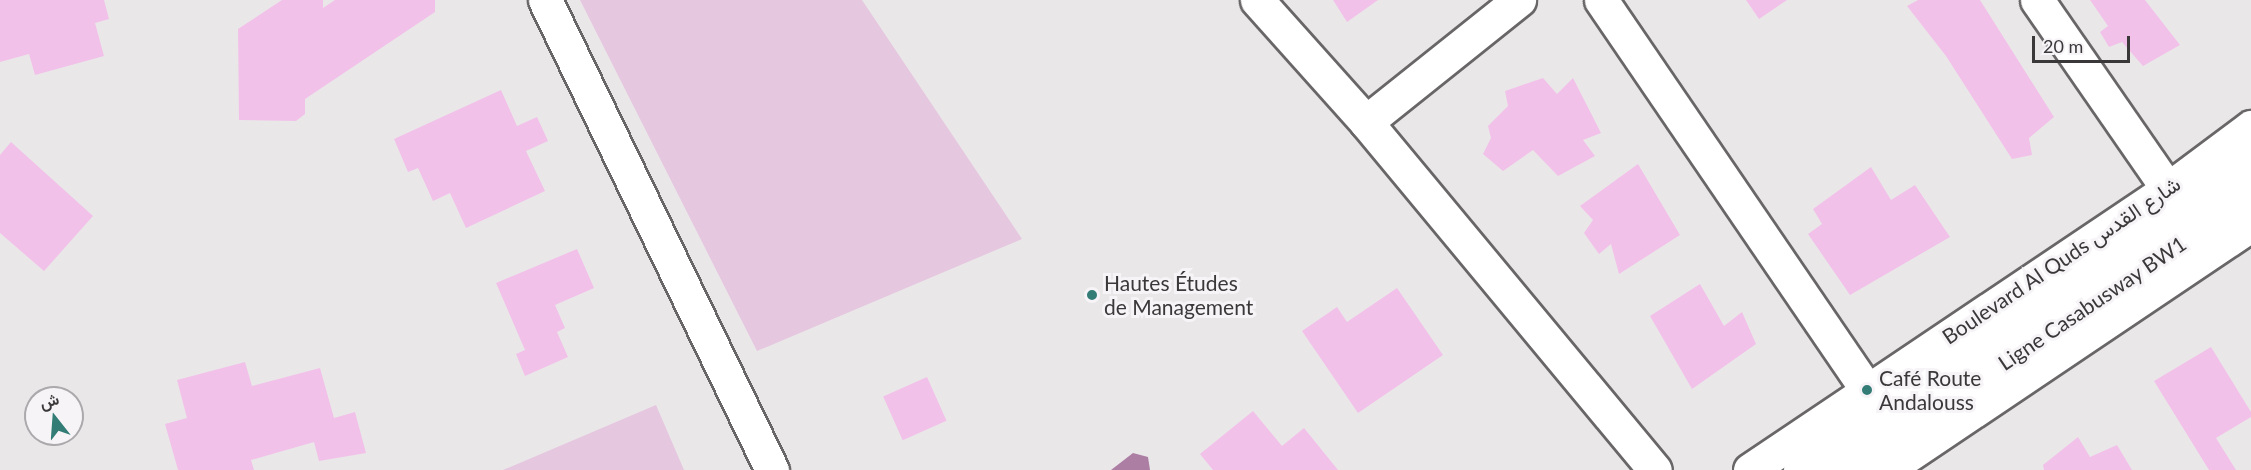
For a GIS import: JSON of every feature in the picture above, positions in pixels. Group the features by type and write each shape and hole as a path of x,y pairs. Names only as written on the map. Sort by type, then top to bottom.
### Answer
{"street":[{"path":"545,0 772,470"},
{"path":"1257,0 1366,122 1655,470"},
{"path":"1366,122 1519,0"},
{"path":"1601,0 1867,390"},
{"path":"2037,0 2168,189"},
{"name":"Boulevard Al Quds شارع القدس","path":"1750,470 2168,189 2251,127"},
{"name":"Ligne Casabusway BW1","path":"1800,470 2251,161"},
{"name":"Ligne Casabusway BW1","path":"1843,470 2251,196"},
{"path":"1886,470 2250,231"}],"shaded area":[{"path":"580,0 862,0 1022,239 757,351"},
{"path":"656,405 684,470 503,470"},
{"path":"1133,453 1148,457 1150,470 1111,470"}],"building":[{"path":"0,0 104,0 109,19 95,23 104,56 35,75 29,54 0,62"},
{"path":"282,0 323,0 323,8 335,0 435,0 435,12 305,99 305,114 296,121 239,120 238,29"},
{"path":"1333,0 1378,0 1347,22"},
{"path":"1746,0 1787,0 1759,19"},
{"path":"1918,0 1980,0 2054,117 2029,138 2032,155 2012,159 1946,56 1907,6"},
{"path":"2090,0 2145,0 2180,45 2143,66 2122,42 2109,47 2100,32 2108,26"},
{"path":"1543,78 1557,94 1573,78 1601,133 1583,140 1595,156 1558,176 1533,150 1503,171 1483,154 1491,138 1488,126 1508,106 1505,91"},
{"path":"501,90 517,126 537,117 548,141 526,151 545,191 466,228 450,193 433,201 418,168 408,172 394,139"},
{"path":"11,142 93,216 44,271 0,233 0,155"},
{"path":"1638,164 1680,235 1619,274 1611,244 1599,254 1584,233 1593,220 1580,206"},
{"path":"1871,167 1891,200 1915,185 1950,237 1850,295 1808,234 1822,224 1813,209"},
{"path":"577,249 594,288 555,305 565,328 557,332 568,357 525,376 516,354 525,350 496,283"},
{"path":"1700,284 1724,326 1742,312 1756,344 1692,389 1650,316"},
{"path":"1397,288 1443,355 1358,413 1302,331 1337,307 1347,322"},
{"path":"2211,347 2251,412 2251,417 2216,438 2236,470 2209,470 2154,381"},
{"path":"245,362 252,386 320,368 334,418 355,412 366,453 319,461 314,442 251,460 254,470 178,470 165,424 187,418 177,380"},
{"path":"927,377 947,421 903,440 883,397"},
{"path":"1253,411 1282,446 1304,428 1338,470 1213,470 1200,454"},
{"path":"2078,437 2090,457 2117,445 2132,470 2044,470 2043,465"}],"place":[{"name":"Hautes Études de Management","path":"1092,295"},
{"name":"Café Route Andalouss","path":"1867,390"}]}
